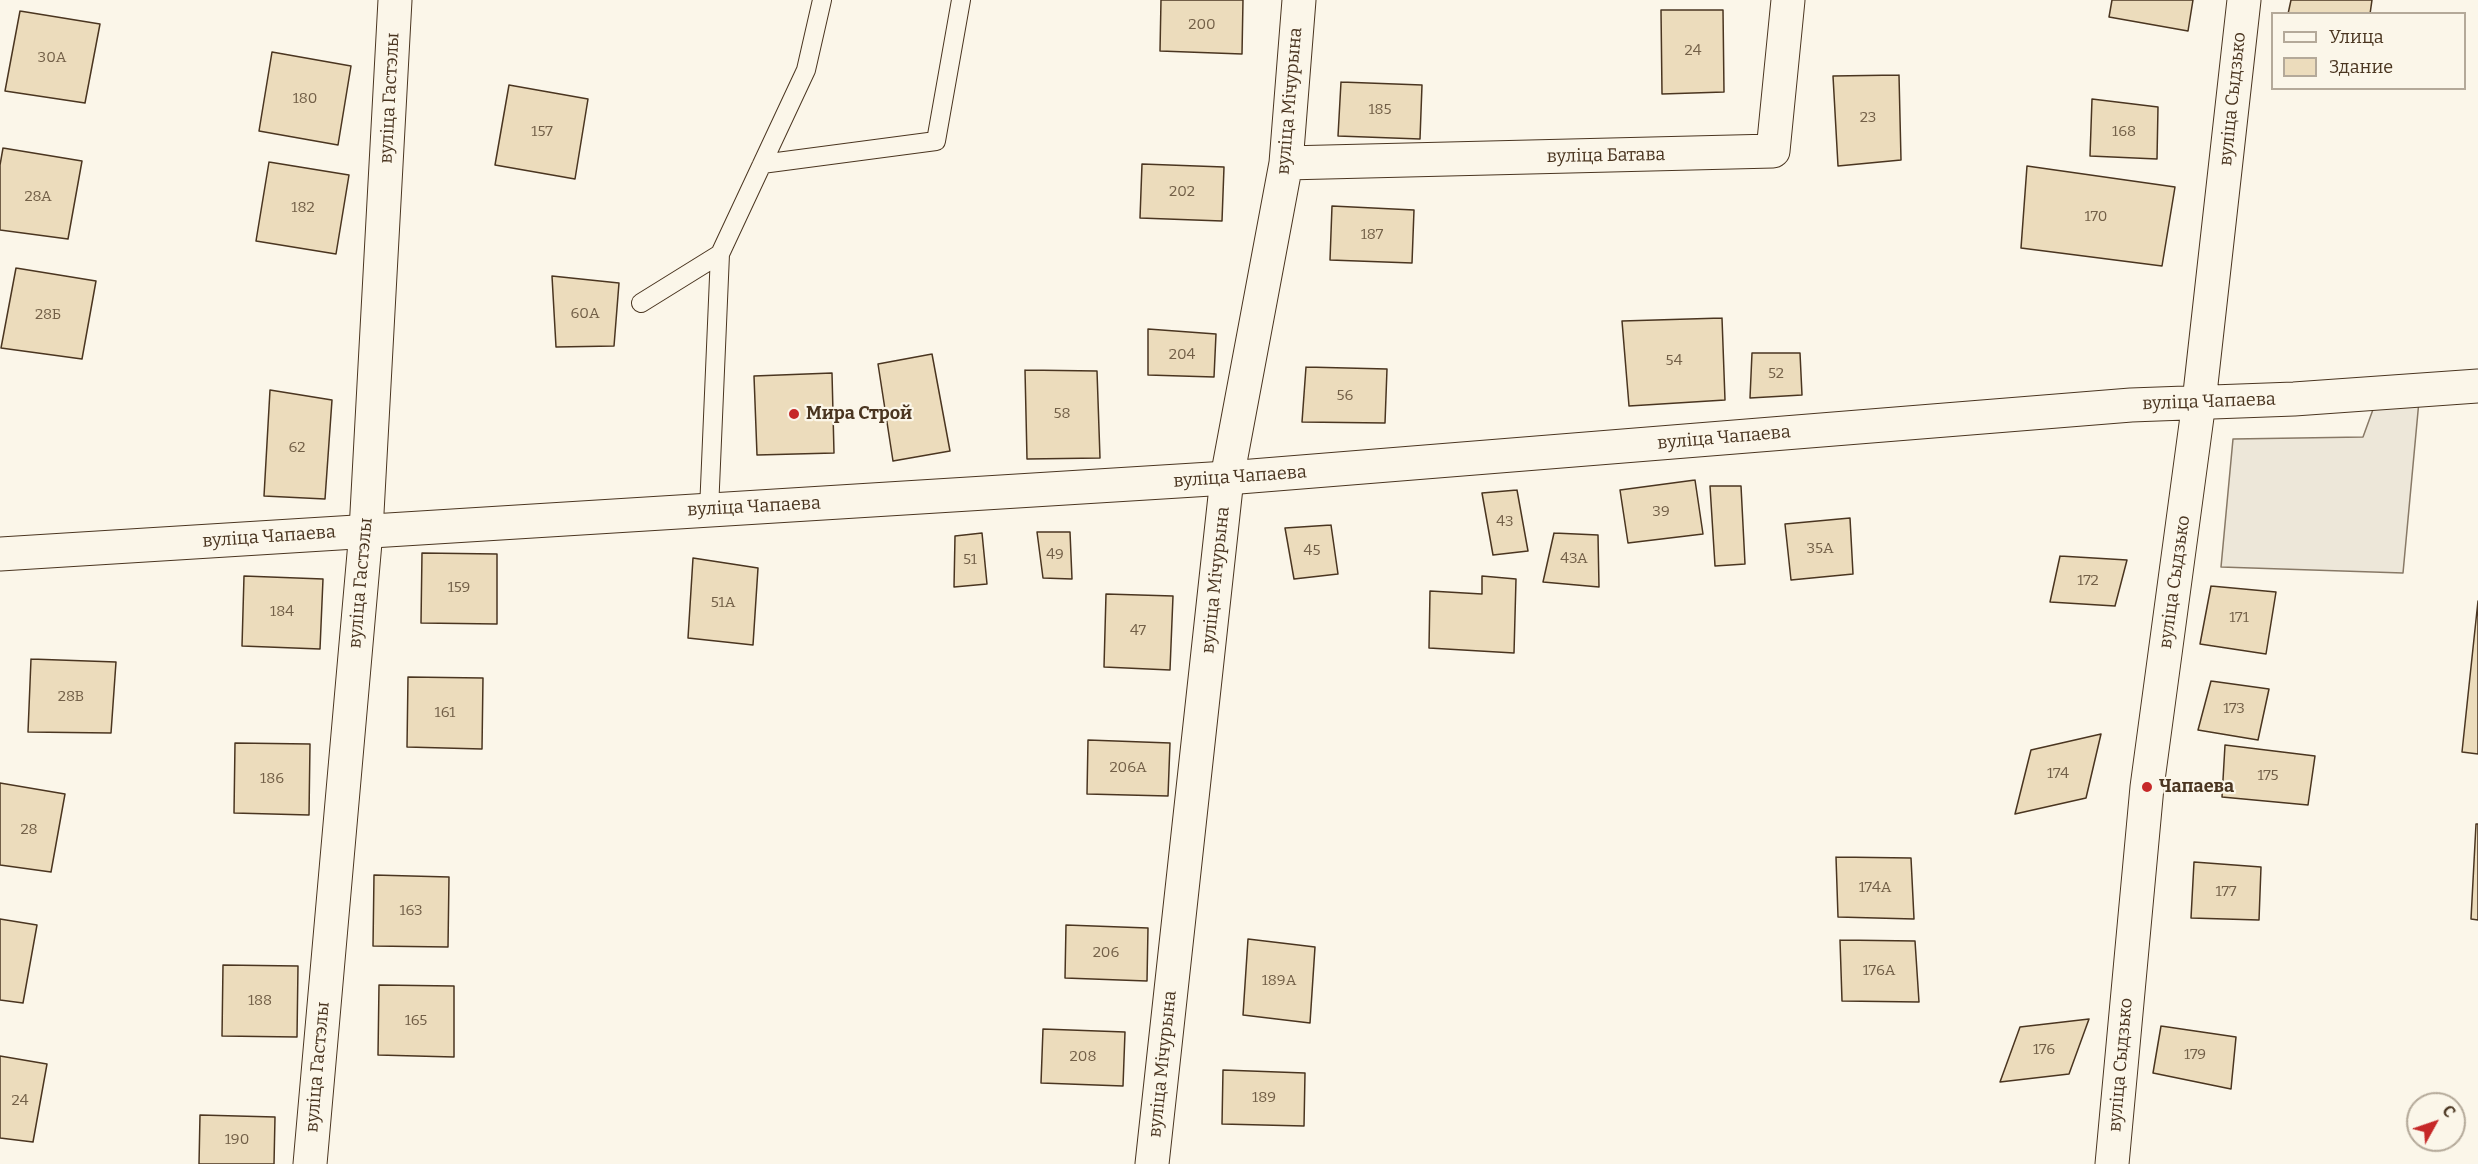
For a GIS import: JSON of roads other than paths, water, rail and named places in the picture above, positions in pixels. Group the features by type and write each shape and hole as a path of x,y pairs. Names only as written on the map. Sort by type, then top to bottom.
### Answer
{"street":[{"name":"вуліца Гастэлы","path":"310,1164 366,531 395,0"},
{"name":"вуліца Мічурына","path":"1152,1164 1227,478 1286,163 1299,0"},
{"name":"вуліца Батава","path":"1286,163 1773,152 1788,0"},
{"name":"вуліца Сыдзько","path":"2112,1164 2147,787 2199,402 2244,0"},
{"name":"вуліца Чапаева","path":"0,554 1227,478 2199,402 2294,399 2478,386"}],"lane":[{"path":"709,510 720,254 806,70 822,0"},
{"path":"762,164 936,141 961,0"},
{"path":"641,303 720,254"}],"place":[{"name":"Мира Строй","path":"794,414"},
{"name":"Чапаева","path":"2147,787"}]}
